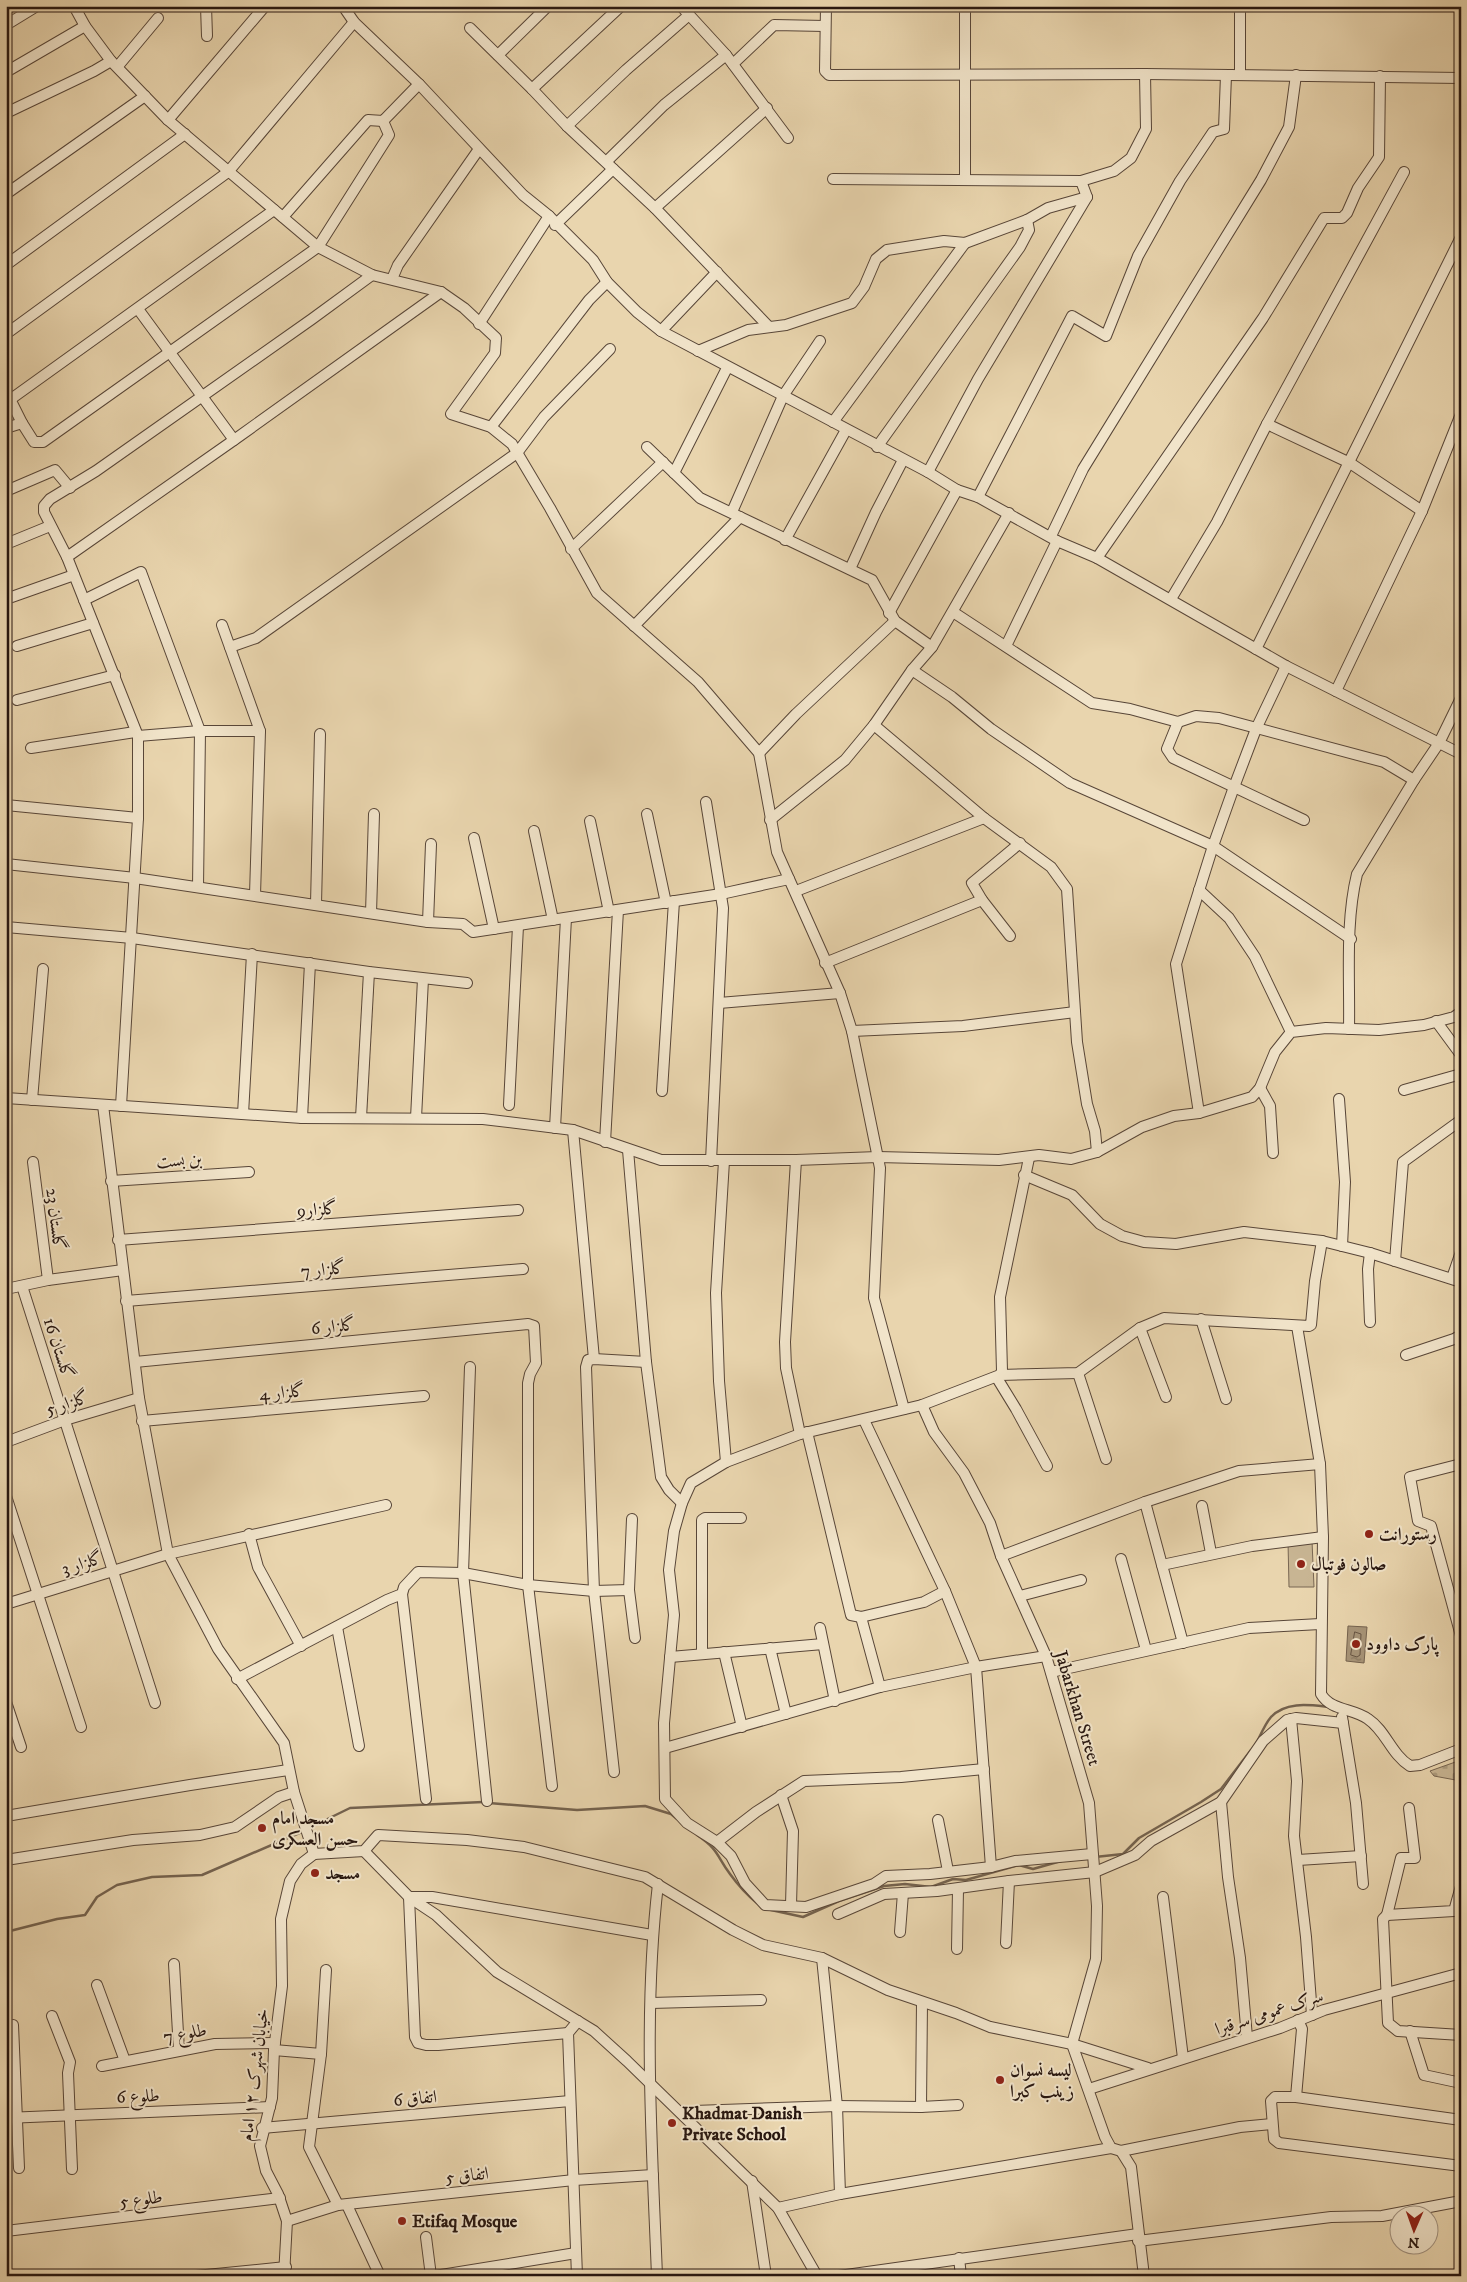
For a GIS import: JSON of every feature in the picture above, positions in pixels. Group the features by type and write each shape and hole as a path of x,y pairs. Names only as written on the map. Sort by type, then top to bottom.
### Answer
{"street":[{"path":"6,25 37,6"},
{"path":"74,6 85,26 114,64 168,120 318,247 372,275 441,292 464,308 496,338 495,353 451,414 491,427 512,444 550,508 596,593 698,682 759,753 777,852 840,993 852,1031 880,1168 874,1298 904,1409"},
{"path":"206,6 207,36"},
{"path":"168,120 265,6"},
{"path":"343,6 354,22 419,84 523,196 593,260 607,282 637,312 661,331 727,368 928,472 958,490 978,497 1054,539 1097,558 1286,666 1461,754"},
{"path":"498,55 548,6"},
{"path":"532,89 620,6"},
{"path":"681,6 726,55 788,138"},
{"path":"826,6 826,74 1145,74 1461,78"},
{"path":"965,6 965,180"},
{"path":"1240,6 1240,75"},
{"path":"567,126 626,70 689,15"},
{"path":"6,113 94,71 114,64 158,18"},
{"path":"6,334 228,172 354,22"},
{"path":"733,64 774,25 826,26"},
{"path":"6,72 85,26"},
{"path":"470,28 567,126 655,208 769,327"},
{"path":"479,324 552,221 610,165 664,105 726,55"},
{"path":"833,179 1082,181 1114,171 1131,158 1146,129 1145,74"},
{"path":"978,497 1072,316 1106,336 1138,256 1180,181 1213,132 1224,129 1226,75"},
{"path":"1006,646 1083,469 1261,180 1289,127 1296,75"},
{"path":"1097,558 1263,318 1324,218 1342,218 1347,213 1358,188 1379,156 1380,76"},
{"path":"283,218 368,120 383,121 419,84"},
{"path":"6,194 145,96"},
{"path":"655,208 767,108"},
{"path":"274,210 138,309 9,395 22,423 34,442 43,442 318,247 389,136 383,121"},
{"path":"6,265 185,134"},
{"path":"392,279 398,265 479,149"},
{"path":"1171,600 1217,522 1266,424 1404,172"},
{"path":"928,472 978,379 1087,197 1082,181"},
{"path":"698,351 748,330 786,325 852,303 864,287 876,259 887,250 944,241 964,243 1027,220 1048,208 1087,197"},
{"path":"877,446 1020,247 1029,230 1027,220"},
{"path":"1256,649 1461,237"},
{"path":"833,422 964,243"},
{"path":"661,331 717,272"},
{"path":"121,1106 138,818 136,734 115,675 67,557 44,512 44,506 50,499 70,488 312,320 372,275"},
{"path":"491,427 589,300 607,282"},
{"path":"67,557 441,292"},
{"path":"138,309 234,440"},
{"path":"634,626 736,515 783,396 820,341"},
{"path":"230,647 256,638 517,453 544,417 610,350"},
{"path":"674,473 727,368"},
{"path":"1336,691 1422,511 1461,414"},
{"path":"6,428 22,423"},
{"path":"1266,424 1350,463 1422,511"},
{"path":"785,540 846,430"},
{"path":"647,447 700,498 872,580 892,617 932,647"},
{"path":"850,569 876,512 903,460"},
{"path":"571,549 663,462"},
{"path":"6,491 55,470 70,488"},
{"path":"759,753 892,617 958,490"},
{"path":"770,820 845,760 874,725 912,670 932,647 1009,513"},
{"path":"6,544 50,526"},
{"path":"84,600 142,572 200,731 198,887"},
{"path":"6,599 74,575"},
{"path":"953,612 1092,704 1130,709 1178,722 1196,716 1219,718 1384,762 1414,780"},
{"path":"17,646 93,623"},
{"path":"222,625 260,731 255,896"},
{"path":"1199,1113 1176,964 1212,846 1256,728 1286,666"},
{"path":"912,670 952,696 991,729 1070,783 1212,846 1351,939"},
{"path":"17,700 115,675"},
{"path":"1349,1029 1353,890 1357,874 1414,780 1439,743 1461,698"},
{"path":"1178,722 1167,749 1172,758 1304,820"},
{"path":"874,725 984,818 1020,842 1051,867 1067,889 1077,1042 1087,1104 1095,1131 1097,1152"},
{"path":"32,748 136,734 260,731"},
{"path":"316,904 320,734"},
{"path":"706,802 723,908 711,1160"},
{"path":"6,804 138,818"},
{"path":"372,913 374,814"},
{"path":"648,814 670,902 662,1091"},
{"path":"796,891 984,818"},
{"path":"590,821 613,911 605,1142"},
{"path":"534,831 554,920"},
{"path":"474,838 494,929"},
{"path":"1010,936 982,900 972,883 1020,842"},
{"path":"428,922 431,844"},
{"path":"6,864 135,878 428,922 463,924 472,932 721,894 789,879"},
{"path":"1199,890 1229,918 1255,958 1291,1032"},
{"path":"826,963 982,900"},
{"path":"555,1128 566,918"},
{"path":"509,1105 518,926"},
{"path":"6,927 132,938 369,972 467,983"},
{"path":"243,1114 252,954"},
{"path":"302,1118 310,963"},
{"path":"32,1100 43,969"},
{"path":"361,1118 369,972"},
{"path":"416,1118 423,979"},
{"path":"719,1003 840,993"},
{"path":"852,1031 963,1026 1075,1012"},
{"path":"6,1098 302,1118 483,1119 574,1130 661,1160 796,1160 878,1156 999,1160 1029,1158 1039,1155 1071,1159 1097,1152 1142,1127 1174,1116 1199,1113 1252,1097 1260,1088 1275,1052 1291,1032 1326,1028 1379,1030 1424,1025 1454,1017 1461,1012"},
{"path":"1436,1021 1461,1055"},
{"path":"1404,1090 1461,1074"},
{"path":"1260,1088 1270,1106 1273,1153"},
{"path":"1339,1099 1344,1182 1342,1246"},
{"path":"103,1105 118,1240 142,1421 168,1554 218,1649 237,1679 284,1743 288,1770 314,1854 364,1851 378,1835 467,1840 524,1847 645,1877 733,1930 764,1945 822,1958 888,1990 956,2012 990,2027 1072,2044 1148,2068"},
{"path":"1394,1261 1403,1162 1461,1120"},
{"path":"574,1130 594,1359"},
{"path":"628,1150 646,1362 661,1477 669,1490 682,1502"},
{"path":"999,1377 1002,1371 1000,1297 1029,1158"},
{"path":"796,1160 785,1342 786,1368 851,1615 861,1617 924,1602 945,1591"},
{"path":"724,1161 716,1293 719,1381 726,1462"},
{"name":"گلستان 23","path":"33,1162 48,1280"},
{"name":"بن بست","path":"112,1181 249,1172"},
{"path":"1024,1175 1072,1195 1100,1224 1122,1236 1144,1242 1176,1244 1244,1232 1322,1241 1370,1252 1456,1280 1461,1252"},
{"name":"گلزار9","path":"118,1240 518,1210"},
{"path":"1092,1854 1015,1861 991,1867 886,1876 863,1888 806,1907 765,1905 745,1883 731,1856 717,1842 687,1823 665,1799 665,1700 674,1615 669,1570 674,1531 682,1502 691,1483 726,1462 803,1433 922,1405 999,1377 1078,1373 1140,1328 1164,1318 1297,1326 1311,1325 1315,1280 1322,1241"},
{"path":"1370,1252 1368,1277 1370,1322"},
{"name":"گلزار 7","path":"126,1301 523,1269"},
{"path":"6,1288 48,1280 123,1270"},
{"name":"گلستان 16","path":"22,1286 155,1704"},
{"path":"1201,1319 1226,1399"},
{"name":"گلزار 6","path":"135,1362 469,1328 528,1324 534,1326 536,1363 528,1383 528,1585"},
{"path":"1297,1326 1320,1464 1323,1537 1320,1624 1321,1694 1325,1701 1366,1717 1377,1725 1393,1751 1410,1766 1420,1765 1461,1749"},
{"path":"1140,1328 1166,1398"},
{"path":"1406,1355 1461,1335"},
{"path":"614,1772 594,1591 586,1367 588,1360 594,1359 646,1362"},
{"path":"470,1367 463,1573 487,1801"},
{"path":"1078,1373 1106,1459"},
{"path":"999,1377 1047,1466"},
{"name":"گلزار 4","path":"142,1421 424,1396"},
{"name":"گلزار 5","path":"6,1442 65,1420 139,1398"},
{"name":"Jabarkhan Street","path":"922,1405 934,1432 964,1474 990,1523 1001,1556 1046,1656 1089,1803 1095,1872 1096,1959 1072,2044"},
{"path":"864,1420 945,1591 976,1667 991,1867"},
{"path":"1001,1556 1145,1502 1248,1469 1320,1464"},
{"path":"1461,1464 1410,1477 1418,1521 1431,1526 1461,1636"},
{"path":"6,1496 81,1727"},
{"path":"1145,1502 1183,1643"},
{"name":"گلزار 3","path":"6,1604 168,1554 249,1534 386,1505"},
{"path":"1202,1506 1212,1553"},
{"path":"702,1654 702,1520 705,1518 742,1518"},
{"path":"632,1519 629,1590 635,1638"},
{"path":"249,1534 258,1567 301,1646"},
{"path":"1162,1565 1212,1553 1323,1537"},
{"path":"1121,1559 1146,1650"},
{"path":"426,1799 402,1594 404,1587 418,1572 463,1573 528,1585 594,1591 629,1590"},
{"path":"1020,1596 1080,1580"},
{"path":"528,1585 552,1786"},
{"path":"237,1679 387,1600 402,1594"},
{"path":"861,1617 880,1687"},
{"path":"1051,1672 1249,1628 1320,1624"},
{"path":"338,1627 359,1746"},
{"path":"820,1628 835,1701"},
{"path":"670,1657 823,1644"},
{"path":"770,1648 786,1714"},
{"path":"724,1652 742,1727"},
{"path":"664,1748 880,1687 976,1667 1046,1656"},
{"path":"6,1702 21,1747"},
{"path":"1341,1708 1356,1803 1363,1884"},
{"path":"838,1914 884,1894 958,1889 1009,1880 1095,1872 1135,1856 1151,1841 1221,1802 1263,1741 1287,1720 1292,1718 1343,1723"},
{"path":"1292,1718 1297,1781 1294,1836 1298,1860 1312,2014"},
{"path":"717,1842 804,1780 901,1777 984,1769"},
{"path":"6,1816 288,1770"},
{"path":"6,1860 133,1840 200,1835 235,1827 279,1797 294,1792"},
{"path":"781,1795 793,1831 791,1906"},
{"path":"1221,1802 1228,1878 1240,1958 1247,2037"},
{"path":"1409,1808 1415,1858 1401,1858 1386,1915 1383,1919 1388,2023 1398,2031 1461,2035"},
{"path":"938,1820 948,1871"},
{"path":"364,1851 410,1897 436,1915 497,1972 594,2031 628,2060 650,2084 778,2208 817,2276"},
{"name":"خیابان شهرک ۱۲ امام","path":"285,2271 287,2221 280,2198 266,2170 260,2146 262,2128 270,2107 282,1986 281,1919 290,1881 301,1864 314,1854"},
{"path":"1298,1860 1361,1856"},
{"path":"1006,1943 1009,1880"},
{"path":"657,2276 650,2084 652,1935 658,1884"},
{"path":"1386,1915 1452,1912 1454,1911 1461,1886"},
{"path":"957,1949 958,1889"},
{"path":"900,1932 902,1892"},
{"path":"410,1897 432,1898 652,1935"},
{"path":"410,1897 415,2037 418,2043 438,2045 568,2033"},
{"path":"1163,1897 1183,2058"},
{"path":"822,1958 836,2106 840,2194"},
{"path":"174,1964 179,2050"},
{"path":"326,1970 321,2054 309,2147 343,2205 380,2276"},
{"name":"سرک عمومی سرقبرا","path":"1089,2089 1312,2014 1461,1973"},
{"path":"97,1984 125,2061"},
{"path":"651,2003 761,2000"},
{"path":"921,2107 922,2002"},
{"path":"52,2016 70,2062 68,2073 72,2169"},
{"path":"1296,2096 1302,2029 1298,2020"},
{"path":"577,2276 568,2033 578,2021"},
{"path":"14,2025 19,2168"},
{"path":"1410,2031 1424,2075 1461,2083"},
{"name":"طلوع 7","path":"102,2066 215,2044 275,2046 321,2054"},
{"path":"1072,2044 1089,2089 1104,2138 1131,2167 1144,2276"},
{"path":"1461,2120 1296,2096 1275,2097 1271,2101 1274,2139 1279,2143 1461,2166"},
{"name":"اتفاق 6","path":"262,2128 570,2101"},
{"path":"683,2114 694,2110 958,2105"},
{"name":"طلوع 6","path":"6,2118 270,2107"},
{"path":"778,2208 840,2194 1240,2127 1272,2124"},
{"name":"اتفاق 5","path":"287,2221 343,2205 574,2180 653,2176"},
{"path":"752,2181 766,2276"},
{"name":"طلوع 5","path":"6,2231 280,2198"},
{"path":"839,2276 959,2258 1138,2237 1331,2217 1382,2216 1461,2201"},
{"path":"426,2237 433,2276 576,2253"},
{"path":"959,2258 961,2276"},
{"path":"196,2276 285,2271"},
{"path":"398,2276 420,2276"}],"green space":[{"name":"صالون فوتبال","path":"1312,1541 1314,1587 1289,1587 1288,1542"},
{"path":"1461,1760 1461,1781 1434,1776 1430,1771"}],"water":[{"name":"پارک داوود","path":"1348,1626 1367,1627 1364,1663 1346,1661"}],"waterway":[{"path":"1257,1742 1271,1717 1284,1708 1298,1705 1329,1707"},
{"path":"1095,1857 1123,1854 1139,1838 1221,1789 1251,1750"},
{"path":"309,1828 350,1808 483,1802"},
{"path":"489,1803 577,1810 645,1806 671,1814 677,1819"},
{"path":"6,1932 57,1919 85,1915 97,1897 117,1885 152,1877 202,1875 304,1831"},
{"path":"697,1835 713,1849 736,1882 757,1903"},
{"path":"771,1910 803,1917 839,1901 884,1886 905,1884 931,1887 953,1879 966,1880 1019,1865 1033,1869 1061,1861"}],"place":[{"name":"رستورانت","path":"1369,1534"},
{"name":"صالون فوتبال","path":"1301,1564"},
{"name":"پارک داوود","path":"1356,1644"},
{"name":"مسجد امام حسن العسکری","path":"262,1828"},
{"name":"مسجد","path":"315,1873"},
{"name":"لیسه نسوان زینب کبرا","path":"1000,2080"},
{"name":"Khadmat Danish Private School","path":"672,2123"},
{"name":"Etifaq Mosque","path":"402,2221"}]}
